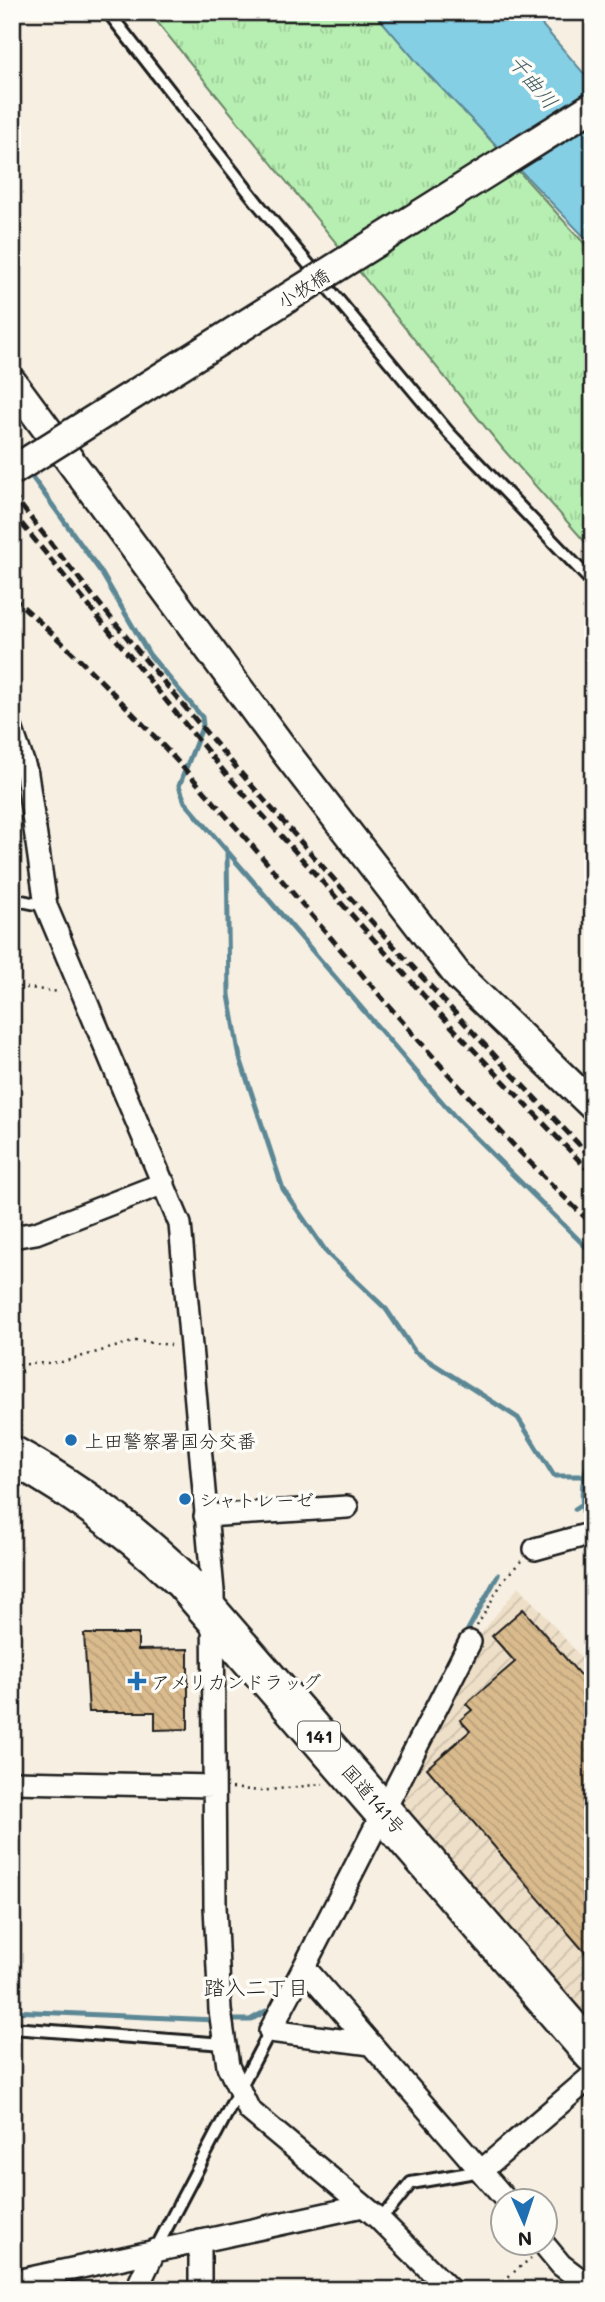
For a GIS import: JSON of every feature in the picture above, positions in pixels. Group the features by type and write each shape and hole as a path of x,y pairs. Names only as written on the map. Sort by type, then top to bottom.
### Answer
{"highway":[{"name":"国道141号","path":"12,1455 54,1478 130,1532 183,1581 593,2054"}],"street":[{"name":"小牧橋","path":"12,471 593,106"},
{"path":"12,382 287,754 459,977 593,1105"},
{"path":"12,730 27,774 46,906 180,1224 214,1616 211,1630 214,1786 222,2028 228,2066 249,2110 370,2211 450,2290"},
{"path":"12,1237 36,1233 164,1183"},
{"path":"205,1516 347,1507"},
{"path":"529,1554 587,1535"},
{"path":"371,2044 270,2031 385,1812 473,1635"},
{"path":"12,1782 214,1786"},
{"path":"304,1967 494,2186"},
{"path":"481,2171 593,2075"},
{"path":"12,2282 200,2241 370,2211"},
{"path":"200,2241 201,2290"},
{"path":"136,2290 155,2250"},
{"path":"554,2256 566,2270 593,2289"}],"lane":[{"path":"108,12 259,205 449,433 593,583"},
{"path":"12,899 46,906"},
{"path":"12,2028 222,2028"},
{"path":"155,2250 270,2031"},
{"path":"370,2211 390,2209 411,2183 481,2171"}],"path":[{"path":"12,986 81,994"},
{"path":"12,1364 62,1362 136,1341 192,1348"},
{"path":"473,1635 504,1579 529,1554"},
{"path":"214,1786 260,1791 358,1780"},
{"path":"505,2290 508,2277 530,2256"}],"shaded area":[{"path":"519,1586 593,1671 593,2031 395,1802 476,1640"}],"green space":[{"path":"149,12 374,12 593,253 593,551 503,449"}],"water":[{"name":"千曲川","path":"374,12 531,12 593,84 593,246 422,68"}],"building":[{"path":"523,1609 593,1690 593,1962 427,1768 470,1731 460,1720 472,1710 466,1704 515,1662 492,1636"},
{"name":"アメリカンドラッグ","path":"84,1634 138,1634 138,1650 188,1649 188,1729 155,1730 155,1712 89,1712"}],"waterway":[{"path":"27,470 101,572 149,654 202,717 203,725 179,786 185,802 454,1116 593,1254"},
{"path":"227,853 229,995 240,1058 283,1189 327,1253 386,1309 415,1352 518,1418 554,1476 583,1476"},
{"path":"587,1530 582,1490 585,1471 593,1453"},
{"path":"575,1509 590,1499"},
{"path":"464,1637 498,1575"},
{"path":"225,2020 250,2020 275,2006"},
{"path":"12,2011 215,2020"}],"railway":[{"path":"12,494 150,666 294,834 367,917 593,1159"},
{"path":"12,512 226,774 451,1026 593,1175"},
{"path":"12,597 90,670 164,747 445,1070 517,1149 593,1225"}],"place":[{"name":"上田警察署国分交番","path":"71,1440"},
{"name":"シャトレーゼ","path":"185,1499"},
{"name":"アメリカンドラッグ","path":"137,1681"}],"district":[{"name":"踏入二丁目","path":"256,1986"}]}
